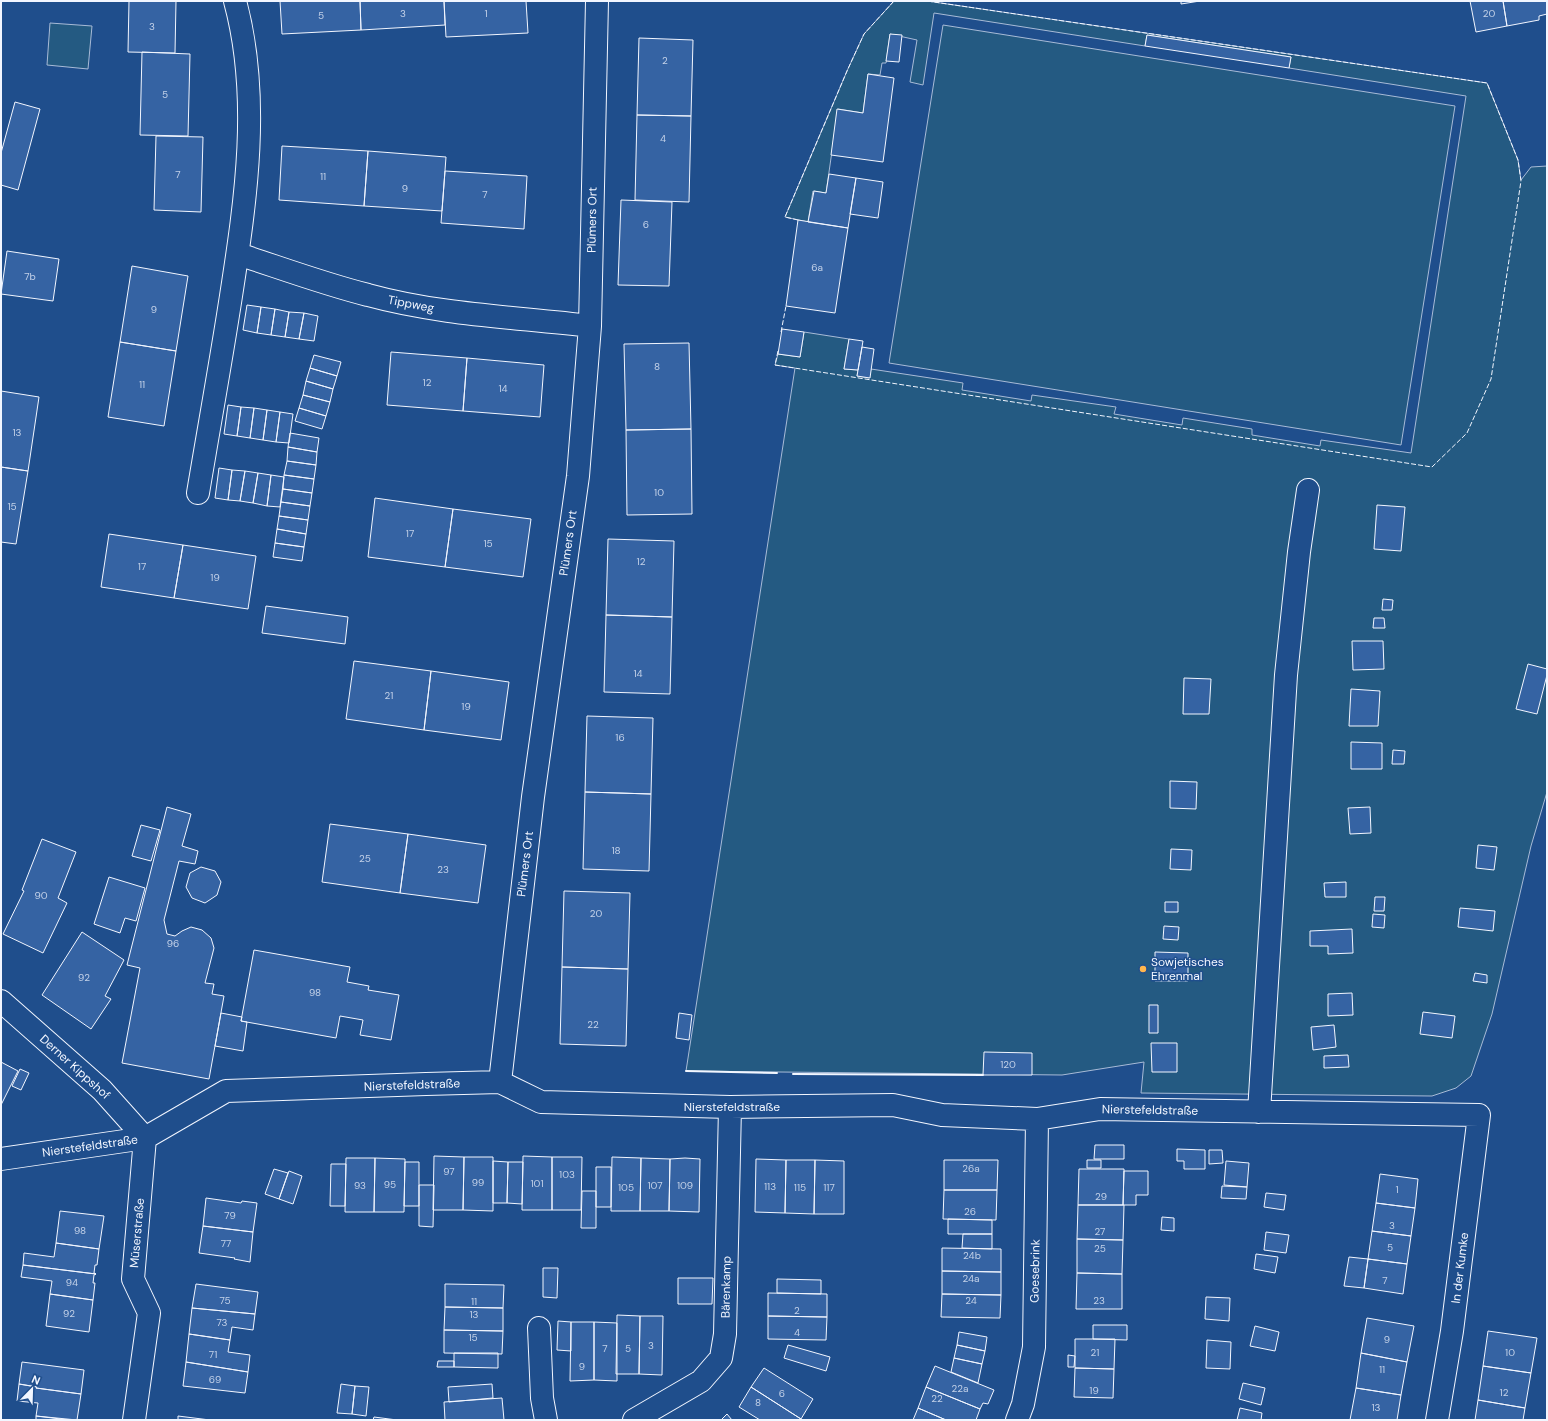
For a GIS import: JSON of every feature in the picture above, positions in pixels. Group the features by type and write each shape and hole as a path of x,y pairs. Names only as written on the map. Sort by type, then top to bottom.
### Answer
{"street":[{"path":"198,493 238,254 249,144 249,77 236,1"},
{"name":"Plümers Ort","path":"500,1082 534,789 578,476 590,326 597,1"},
{"name":"Tippweg","path":"238,254 369,296 480,316 590,326"},
{"path":"1260,1112 1286,676 1299,552 1308,490"},
{"name":"Derner Kippshof","path":"1,1001 102,1090 145,1138"},
{"name":"Nierstefeldstraße","path":"1,1159 145,1138 226,1091 500,1082 541,1102 600,1105 730,1107 893,1106 942,1115 1037,1119 1100,1109 1479,1115"},
{"name":"Bärenkamp","path":"634,1420 701,1381 721,1358 725,1334 730,1107"},
{"name":"In der Kumke","path":"1437,1420 1452,1331 1479,1115"},
{"name":"Goesebrink","path":"1017,1420 1023,1404 1034,1347 1037,1119"},
{"name":"Müserstraße","path":"134,1420 148,1313 133,1279 145,1138"},
{"path":"539,1328 542,1398 546,1420"}],"shaded area":[{"path":"894,1 927,1 1487,83 1518,160 1521,180 1531,167 1547,166 1547,792 1531,846 1492,1014 1471,1076 1456,1088 1432,1096 1141,1093 1144,1062 1062,1075 686,1071 795,368 775,365 778,354 800,357 804,332 849,339 844,369 858,370 857,376 869,378 871,369 963,383 962,390 1031,401 1032,395 1116,407 1114,414 1182,425 1183,418 1252,429 1252,435 1320,446 1321,440 1411,453 1466,96 1289,68 1291,57 1147,35 1145,46 934,13 923,85 910,82 917,40 890,34 886,63 882,63 880,75 868,74 863,113 838,109 826,193 813,191 808,222 785,217 864,34"},
{"path":"50,23 92,26 88,69 47,65"},
{"path":"943,25 1455,106 1401,445 889,363"}],"building":[{"path":"129,1 176,1 175,53 128,52"},
{"path":"280,1 360,1 361,30 282,34"},
{"path":"360,1 444,1 445,25 361,30"},
{"path":"444,1 526,1 528,33 446,37"},
{"path":"1181,1 1200,1 1181,4"},
{"path":"1470,1 1503,1 1507,26 1476,32"},
{"path":"1503,1 1547,1 1547,14 1539,16 1539,20 1507,26"},
{"path":"890,34 902,35 899,62 886,61"},
{"path":"1147,35 1291,57 1289,68 1145,46"},
{"path":"639,38 693,40 691,116 637,115"},
{"path":"142,52 190,54 188,136 140,135"},
{"path":"868,74 894,78 883,162 831,155 837,109 863,113"},
{"path":"15,102 40,109 18,190 1,185 1,153"},
{"path":"637,115 691,116 689,202 635,200"},
{"path":"156,136 203,137 201,212 154,210"},
{"path":"282,146 368,151 364,206 279,200"},
{"path":"368,151 446,157 442,211 364,206"},
{"path":"445,171 527,176 524,229 441,223"},
{"path":"829,174 856,178 848,228 808,222 814,191 826,193"},
{"path":"856,178 883,182 878,218 850,214"},
{"path":"621,200 672,202 669,286 618,285"},
{"path":"798,220 848,228 835,313 786,306"},
{"path":"7,251 59,259 53,301 1,294"},
{"path":"132,266 188,276 176,351 120,342"},
{"path":"247,305 261,307 257,333 243,330"},
{"path":"261,307 275,309 271,335 257,333"},
{"path":"275,309 289,312 285,337 271,335"},
{"path":"289,312 304,313 299,339 285,337"},
{"path":"304,313 318,316 314,341 299,339"},
{"path":"782,329 804,332 800,357 778,354"},
{"path":"849,339 863,341 858,370 844,369"},
{"path":"120,342 176,351 164,426 108,417"},
{"path":"689,343 691,429 626,430 624,344"},
{"path":"862,347 874,349 870,378 857,376"},
{"path":"391,352 467,358 463,411 387,405"},
{"path":"314,355 341,362 337,376 310,368"},
{"path":"467,358 544,365 540,417 463,411"},
{"path":"310,368 337,376 333,389 306,381"},
{"path":"306,381 333,389 330,402 303,395"},
{"path":"1,391 39,397 28,471 1,467"},
{"path":"303,395 330,402 326,416 299,408"},
{"path":"228,405 241,407 237,436 224,434"},
{"path":"241,407 254,408 250,438 237,436"},
{"path":"254,408 267,410 263,440 250,438"},
{"path":"299,408 326,416 322,429 295,421"},
{"path":"267,410 280,412 276,442 263,440"},
{"path":"280,412 293,414 289,443 276,442"},
{"path":"691,429 692,514 627,515 626,430"},
{"path":"290,433 319,438 317,452 288,447"},
{"path":"288,447 317,452 316,465 287,461"},
{"path":"287,461 316,465 314,479 284,475"},
{"path":"1,467 28,471 16,544 1,542"},
{"path":"219,468 232,470 228,500 215,498"},
{"path":"232,470 245,471 240,501 228,500"},
{"path":"245,471 258,473 253,503 240,501"},
{"path":"258,473 271,475 267,506 253,503"},
{"path":"271,475 284,477 280,507 267,506"},
{"path":"284,475 314,479 312,493 283,489"},
{"path":"283,489 312,493 310,506 281,502"},
{"path":"375,498 453,509 445,567 368,557"},
{"path":"281,502 310,506 308,520 279,516"},
{"path":"1377,505 1405,507 1401,551 1374,549"},
{"path":"453,509 531,519 523,577 445,567"},
{"path":"279,516 308,520 306,534 277,529"},
{"path":"277,529 306,534 304,547 275,543"},
{"path":"109,534 183,545 174,598 101,587"},
{"path":"608,539 674,541 672,617 606,615"},
{"path":"275,543 304,547 302,561 273,557"},
{"path":"183,545 256,556 248,609 174,598"},
{"path":"1383,599 1393,600 1392,610 1382,610"},
{"path":"266,606 348,617 345,644 262,633"},
{"path":"606,615 672,617 670,694 604,692"},
{"path":"1374,618 1384,618 1385,628 1373,628"},
{"path":"1352,641 1383,641 1384,669 1353,670"},
{"path":"354,661 431,671 424,730 346,719"},
{"path":"1528,664 1547,669 1547,675 1537,714 1516,709"},
{"path":"431,671 509,682 501,740 424,730"},
{"path":"1184,678 1211,679 1209,714 1183,714"},
{"path":"1351,689 1380,691 1378,726 1349,726"},
{"path":"587,716 653,718 651,794 585,792"},
{"path":"1351,742 1382,743 1382,769 1351,769"},
{"path":"1393,750 1405,751 1404,764 1392,764"},
{"path":"1170,781 1197,782 1196,809 1170,808"},
{"path":"585,792 651,794 649,871 583,869"},
{"path":"167,807 191,814 182,846 198,851 195,864 179,861 164,920 167,934 175,936 191,927 202,930 211,938 214,948 205,983 214,984 212,994 224,996 209,1079 122,1063 140,968 127,965"},
{"path":"1370,807 1371,833 1350,834 1348,808"},
{"path":"330,824 408,834 400,893 322,882"},
{"path":"141,825 160,830 151,861 132,856"},
{"path":"408,834 486,845 478,903 400,893"},
{"path":"42,839 76,852 58,898 67,903 43,953 3,934 24,891 22,890"},
{"path":"1478,845 1497,847 1494,870 1476,868"},
{"path":"1171,849 1192,850 1191,870 1170,869"},
{"path":"201,867 215,871 221,882 217,895 205,903 192,898 186,887 190,873"},
{"path":"109,877 145,888 136,921 125,918 120,933 94,924"},
{"path":"1346,882 1346,897 1325,897 1324,883"},
{"path":"564,891 630,893 628,969 562,967"},
{"path":"1375,897 1385,897 1384,911 1374,911"},
{"path":"1165,902 1178,902 1178,912 1165,912"},
{"path":"1460,908 1495,911 1493,931 1458,927"},
{"path":"1373,914 1385,915 1384,928 1372,927"},
{"path":"1164,926 1179,927 1178,940 1163,939"},
{"path":"1352,929 1353,953 1328,954 1328,946 1310,946 1310,931"},
{"path":"82,932 124,960 105,996 111,999 91,1029 42,995"},
{"path":"254,950 350,967 347,982 369,986 368,990 399,995 391,1040 360,1035 363,1020 340,1016 336,1038 241,1021"},
{"path":"1155,952 1188,953 1188,981 1155,981"},
{"path":"562,967 628,969 626,1046 560,1044"},
{"path":"1475,973 1487,975 1487,983 1473,981"},
{"path":"1352,993 1353,1015 1328,1016 1328,994"},
{"path":"1149,1005 1158,1005 1158,1033 1149,1033"},
{"path":"1423,1012 1455,1016 1452,1038 1420,1034"},
{"path":"221,1013 242,1017 241,1021 247,1022 243,1051 215,1046"},
{"path":"679,1013 692,1015 689,1040 676,1038"},
{"path":"1334,1025 1336,1047 1313,1050 1311,1027"},
{"path":"1151,1043 1177,1043 1177,1072 1152,1072"},
{"path":"984,1052 1032,1053 1032,1075 983,1075"},
{"path":"1348,1055 1349,1067 1324,1068 1324,1056"},
{"path":"1,1062 18,1071 1,1105"},
{"path":"20,1069 29,1073 21,1090 12,1086"},
{"path":"1095,1145 1124,1145 1124,1159 1094,1159"},
{"path":"1177,1149 1205,1150 1205,1169 1184,1169 1184,1161 1177,1161"},
{"path":"1209,1150 1222,1150 1223,1163 1209,1164"},
{"path":"434,1156 464,1157 463,1210 433,1210"},
{"path":"523,1156 552,1157 552,1210 522,1210"},
{"path":"464,1157 493,1157 493,1211 463,1210"},
{"path":"552,1157 582,1157 581,1210 552,1210"},
{"path":"612,1157 641,1158 640,1211 611,1211"},
{"path":"346,1158 375,1158 374,1212 345,1212"},
{"path":"375,1158 405,1159 404,1212 374,1212"},
{"path":"641,1158 670,1159 669,1211 640,1211"},
{"path":"670,1159 700,1159 699,1212 669,1211"},
{"path":"756,1159 786,1160 785,1213 755,1212"},
{"path":"786,1160 815,1160 814,1214 785,1213"},
{"path":"815,1160 844,1161 844,1214 814,1214"},
{"path":"944,1160 998,1160 997,1190 944,1190"},
{"path":"1087,1160 1101,1160 1101,1168 1087,1168"},
{"path":"493,1161 508,1162 507,1203 493,1203"},
{"path":"1226,1161 1249,1163 1247,1187 1224,1185"},
{"path":"405,1162 419,1162 419,1206 404,1206"},
{"path":"508,1162 523,1162 522,1204 507,1203"},
{"path":"331,1164 346,1164 345,1206 330,1206"},
{"path":"596,1167 611,1167 611,1207 596,1207"},
{"path":"274,1169 288,1173 279,1199 265,1194"},
{"path":"1079,1169 1124,1169 1123,1205 1078,1205"},
{"path":"289,1171 302,1176 293,1204 279,1199"},
{"path":"1124,1171 1148,1171 1148,1195 1136,1195 1136,1205 1123,1205"},
{"path":"1380,1174 1418,1179 1415,1208 1376,1203"},
{"path":"419,1185 434,1185 433,1227 419,1226"},
{"path":"1222,1186 1247,1187 1246,1199 1221,1198"},
{"path":"944,1190 997,1190 996,1220 943,1219"},
{"path":"582,1191 596,1191 596,1228 581,1228"},
{"path":"1266,1193 1286,1195 1284,1210 1264,1207"},
{"path":"206,1198 241,1203 242,1201 257,1203 253,1232 203,1226"},
{"path":"1376,1203 1415,1208 1411,1236 1372,1231"},
{"path":"1078,1205 1124,1205 1123,1240 1077,1239"},
{"path":"60,1211 104,1216 99,1249 56,1243"},
{"path":"1162,1217 1174,1218 1174,1231 1161,1230"},
{"path":"948,1219 992,1220 992,1234 948,1234"},
{"path":"203,1226 253,1232 250,1262 234,1259 235,1258 199,1253"},
{"path":"1372,1231 1411,1236 1407,1264 1368,1259"},
{"path":"1266,1232 1289,1235 1286,1253 1264,1250"},
{"path":"963,1234 992,1234 992,1249 962,1248"},
{"path":"1077,1239 1123,1240 1122,1274 1077,1273"},
{"path":"56,1243 99,1249 97,1265 95,1265 94,1273 96,1274 23,1265 24,1253 54,1257"},
{"path":"942,1248 1001,1249 1001,1272 942,1271"},
{"path":"1256,1254 1278,1257 1275,1273 1254,1269"},
{"path":"1349,1257 1368,1259 1364,1288 1344,1286"},
{"path":"1368,1259 1407,1264 1403,1294 1364,1288"},
{"path":"23,1265 96,1274 94,1275 93,1283 95,1283 93,1300 50,1294 52,1281 21,1277"},
{"path":"543,1268 558,1268 557,1298 543,1297"},
{"path":"942,1271 1001,1272 1001,1295 942,1294"},
{"path":"1077,1273 1122,1274 1122,1309 1076,1309"},
{"path":"678,1278 713,1278 712,1304 678,1304"},
{"path":"777,1279 821,1280 821,1294 777,1293"},
{"path":"196,1284 258,1292 255,1314 192,1308"},
{"path":"445,1284 504,1285 503,1308 445,1307"},
{"path":"768,1293 827,1294 827,1317 768,1316"},
{"path":"50,1294 93,1300 89,1332 46,1326"},
{"path":"942,1294 1001,1295 1000,1318 941,1317"},
{"path":"1206,1297 1230,1298 1229,1321 1205,1319"},
{"path":"445,1307 503,1308 503,1331 444,1330"},
{"path":"192,1308 255,1314 253,1330 232,1327 230,1340 189,1334"},
{"path":"617,1315 640,1316 639,1374 616,1374"},
{"path":"640,1316 663,1316 662,1375 639,1374"},
{"path":"768,1316 827,1317 826,1340 768,1339"},
{"path":"1367,1318 1414,1326 1407,1362 1361,1353"},
{"path":"558,1321 571,1322 571,1351 557,1350"},
{"path":"571,1322 594,1322 594,1380 570,1381"},
{"path":"594,1322 617,1323 617,1381 594,1380"},
{"path":"1093,1325 1127,1325 1127,1340 1093,1339"},
{"path":"1255,1326 1279,1332 1275,1351 1250,1346"},
{"path":"444,1330 503,1331 502,1354 444,1353"},
{"path":"1488,1331 1537,1338 1531,1373 1483,1366"},
{"path":"959,1332 987,1337 985,1351 957,1345"},
{"path":"189,1334 230,1340 228,1352 250,1355 248,1372 186,1362"},
{"path":"1075,1339 1115,1339 1114,1369 1075,1368"},
{"path":"1207,1340 1231,1342 1230,1369 1206,1368"},
{"path":"788,1345 830,1357 826,1371 784,1358"},
{"path":"957,1345 985,1351 982,1364 954,1358"},
{"path":"454,1353 498,1353 498,1368 454,1367"},
{"path":"1361,1353 1407,1362 1401,1395 1356,1388"},
{"path":"1068,1355 1075,1356 1074,1367 1068,1367"},
{"path":"954,1358 982,1364 978,1383 951,1372"},
{"path":"438,1361 454,1361 454,1367 437,1367"},
{"path":"22,1362 84,1370 81,1394 36,1388 37,1387 19,1384"},
{"path":"186,1362 248,1372 245,1393 183,1386"},
{"path":"935,1366 994,1390 988,1404 983,1403 980,1409 926,1387"},
{"path":"1483,1366 1531,1373 1525,1408 1478,1400"},
{"path":"764,1368 813,1399 801,1419 751,1387"},
{"path":"1075,1368 1114,1369 1113,1398 1074,1397"},
{"path":"1243,1383 1265,1388 1261,1405 1239,1399"},
{"path":"19,1384 37,1387 36,1388 81,1394 77,1420 36,1416 38,1403 17,1401"},
{"path":"341,1384 355,1386 352,1414 337,1413"},
{"path":"492,1384 493,1398 449,1402 448,1387"},
{"path":"355,1386 369,1387 366,1416 352,1414"},
{"path":"751,1387 801,1419 760,1420 739,1407"},
{"path":"926,1387 980,1409 976,1420 946,1420 918,1408"},
{"path":"1356,1388 1401,1395 1397,1420 1350,1420"},
{"path":"502,1398 504,1420 445,1420 444,1402"},
{"path":"1478,1400 1525,1408 1523,1420 1475,1420"},
{"path":"918,1408 946,1420 913,1420"},
{"path":"1240,1408 1262,1413 1261,1420 1237,1420"},
{"path":"727,1414 732,1420 721,1420"},
{"path":"36,1416 69,1420 36,1420"},
{"path":"178,1416 210,1420 178,1420"},
{"path":"374,1417 397,1420 373,1420"}],"fence":[{"path":"798,220 785,217 847,71 864,34 894,1"},
{"path":"778,351 775,365 1432,467 1467,433 1491,379 1521,181 1518,160 1487,83 927,1"},
{"path":"781,332 786,306"}],"wall":[{"path":"686,1071 777,1073"},
{"path":"793,1074 983,1075"}],"place":[{"name":"Sowjetisches Ehrenmal","path":"1143,969"}]}
